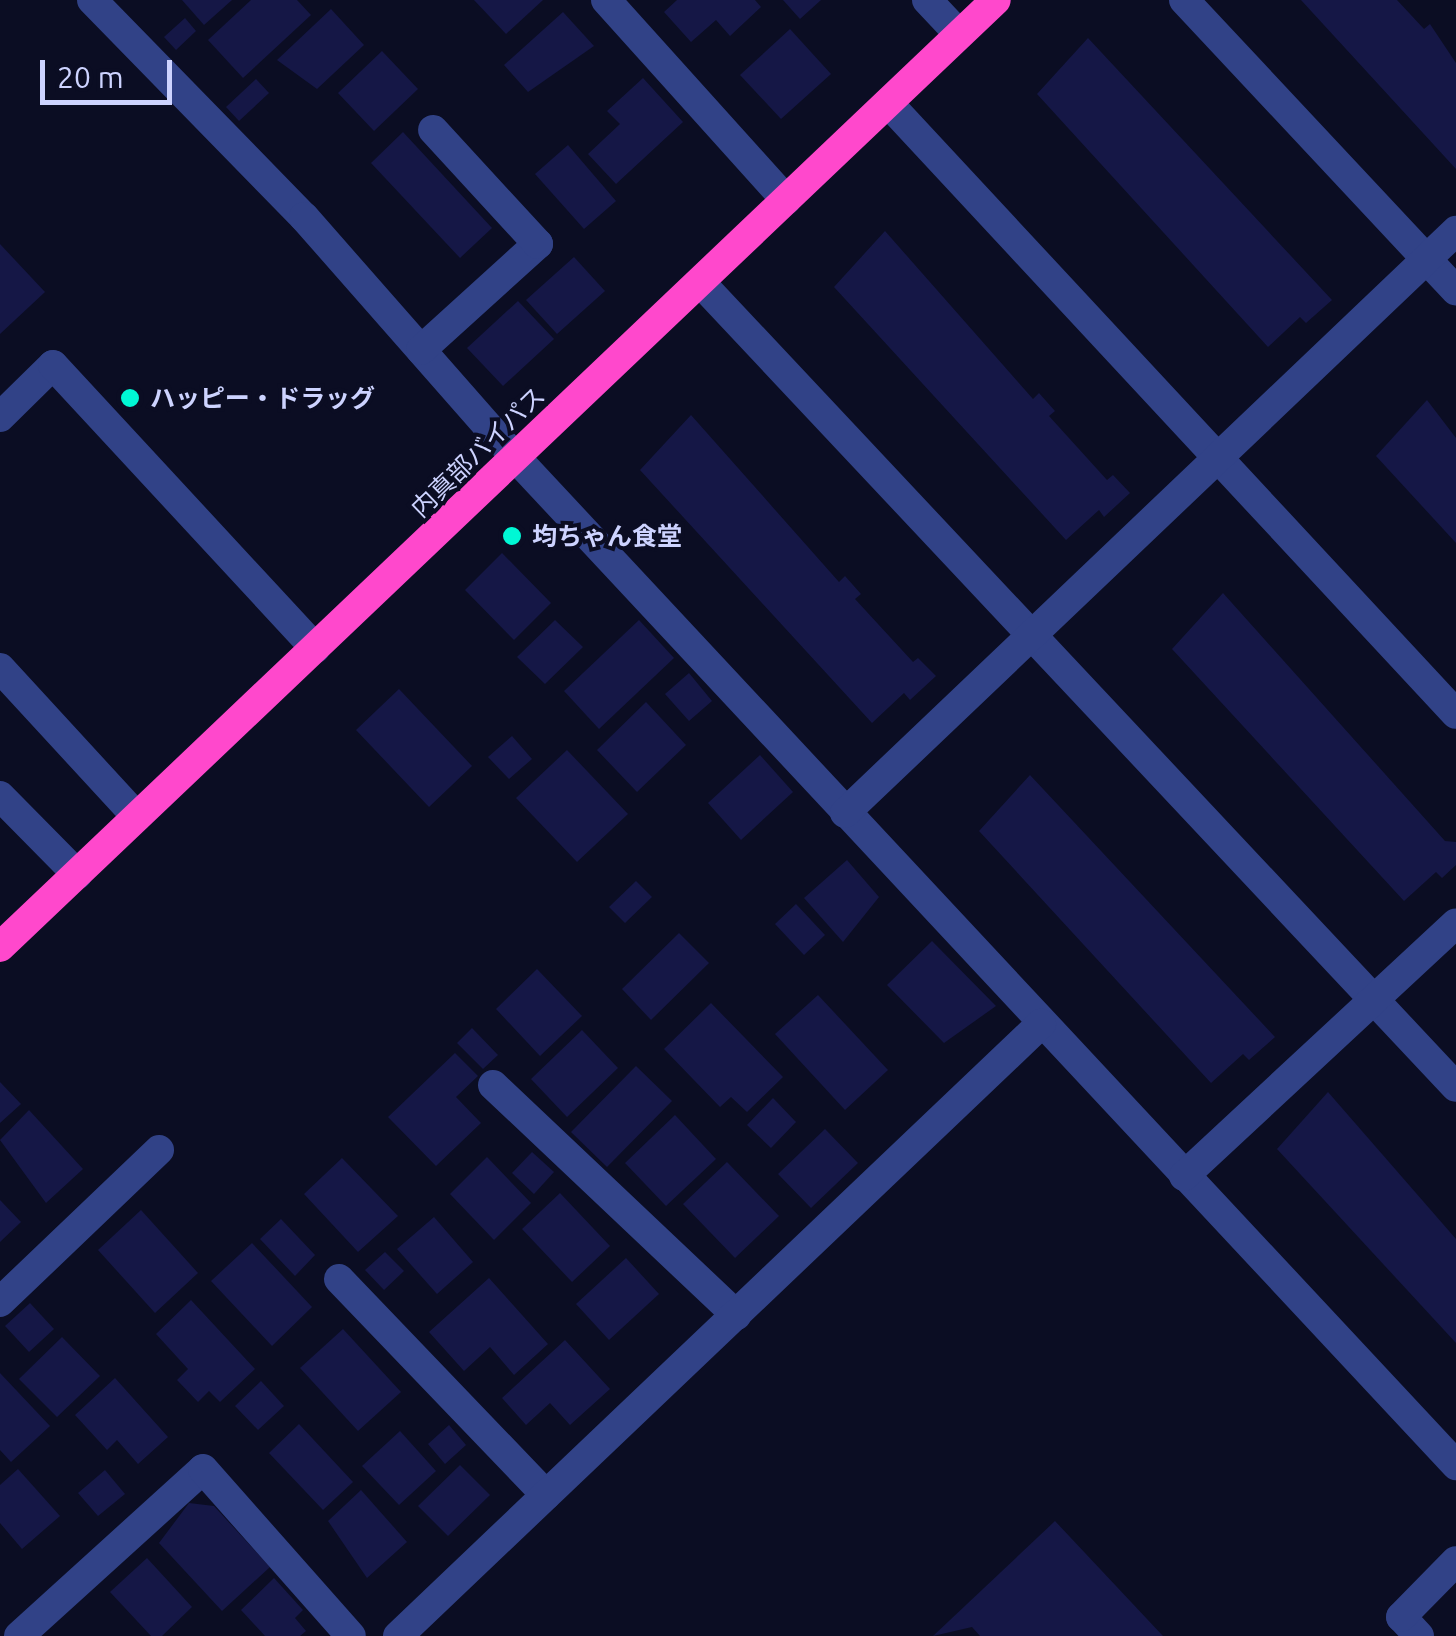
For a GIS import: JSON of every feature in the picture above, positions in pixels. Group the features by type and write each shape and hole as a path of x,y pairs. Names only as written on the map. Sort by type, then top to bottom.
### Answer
{"highway":[{"name":"内真部バイパス","path":"0,947 996,0"}],"street":[{"path":"92,0 421,350 516,458 1041,1024 1456,1465"},
{"path":"606,0 786,200"},
{"path":"927,0 959,34"},
{"path":"1184,0 1456,291"},
{"path":"888,103 1456,714"},
{"path":"421,350 538,244 433,130"},
{"path":"845,813 1216,454 1456,232"},
{"path":"700,282 1456,1088"},
{"path":"0,416 53,365 316,648"},
{"path":"0,668 137,817"},
{"path":"0,796 77,874"},
{"path":"1184,1176 1456,923"},
{"path":"398,1636 1041,1024"},
{"path":"493,1085 736,1315"},
{"path":"0,1302 159,1150"},
{"path":"339,1279 546,1494"},
{"path":"18,1636 203,1470 351,1636"},
{"path":"1420,1636 1401,1617 1456,1562"}],"building":[{"path":"182,0 232,0 204,25"},
{"path":"251,0 297,0 311,15 243,78 208,40"},
{"path":"474,0 543,0 506,34"},
{"path":"677,0 755,0 761,7 730,36 716,20 691,42 664,12"},
{"path":"783,0 821,0 800,19"},
{"path":"1301,0 1397,0 1424,29 1430,24 1456,63 1456,169"},
{"path":"331,9 364,45 317,89 277,60"},
{"path":"563,12 594,46 528,92 504,65"},
{"path":"185,18 196,31 176,50 164,37"},
{"path":"790,29 831,74 781,119 740,75"},
{"path":"1088,38 1332,300 1306,323 1300,317 1268,347 1037,94"},
{"path":"382,51 418,89 374,131 338,93"},
{"path":"643,78 683,122 616,184 588,154 620,124 607,111"},
{"path":"256,79 269,93 239,121 226,107"},
{"path":"403,132 492,228 460,258 371,163"},
{"path":"568,145 616,201 584,229 535,174"},
{"path":"885,231 1033,399 1039,393 1055,411 1049,416 1107,480 1113,475 1130,493 1104,517 1099,510 1066,540 834,287"},
{"path":"0,244 45,292 0,334"},
{"path":"574,257 605,291 557,334 526,300"},
{"path":"518,301 554,339 503,386 467,348"},
{"path":"1427,400 1456,438 1456,543 1376,456"},
{"path":"691,415 839,582 845,576 861,594 855,599 913,662 918,658 936,676 910,700 904,693 872,723 640,470"},
{"path":"502,553 551,603 514,640 465,590"},
{"path":"1223,593 1445,841 1456,842 1456,865 1442,878 1436,872 1404,901 1172,649"},
{"path":"555,620 583,647 545,684 517,657"},
{"path":"639,620 674,658 599,729 564,691"},
{"path":"689,673 712,701 689,721 665,694"},
{"path":"399,689 472,766 429,807 356,730"},
{"path":"646,702 686,745 637,792 597,750"},
{"path":"512,736 532,759 509,779 488,757"},
{"path":"567,750 628,814 577,862 516,798"},
{"path":"760,755 793,792 741,840 708,803"},
{"path":"1030,775 1275,1037 1249,1060 1243,1054 1211,1083 979,831"},
{"path":"847,860 879,897 843,942 804,898"},
{"path":"636,881 652,897 625,923 609,907"},
{"path":"796,904 825,935 804,955 775,924"},
{"path":"679,933 709,963 651,1020 622,989"},
{"path":"932,941 996,1006 944,1043 887,985"},
{"path":"537,969 582,1016 540,1056 496,1009"},
{"path":"818,995 888,1070 845,1110 775,1034"},
{"path":"711,1003 783,1077 747,1112 731,1097 720,1107 664,1049"},
{"path":"472,1028 498,1055 483,1069 457,1043"},
{"path":"582,1030 618,1068 567,1117 531,1079"},
{"path":"455,1053 478,1076 456,1097 481,1123 436,1166 388,1117"},
{"path":"636,1066 672,1101 607,1167 571,1132"},
{"path":"0,1082 21,1104 0,1123"},
{"path":"1328,1092 1456,1239 1456,1343 1277,1149"},
{"path":"773,1098 796,1122 771,1148 747,1125"},
{"path":"29,1110 83,1169 46,1203 0,1140"},
{"path":"675,1115 716,1159 666,1206 625,1163"},
{"path":"825,1129 858,1163 811,1208 778,1174"},
{"path":"532,1152 554,1172 534,1194 512,1173"},
{"path":"487,1157 531,1203 494,1240 450,1194"},
{"path":"342,1158 398,1216 358,1252 304,1194"},
{"path":"727,1162 779,1216 735,1258 683,1204"},
{"path":"560,1193 610,1246 572,1282 522,1229"},
{"path":"0,1200 21,1222 0,1242"},
{"path":"141,1210 198,1273 155,1313 98,1250"},
{"path":"434,1217 473,1262 437,1294 397,1249"},
{"path":"281,1219 315,1255 295,1276 260,1239"},
{"path":"252,1243 312,1307 272,1346 211,1281"},
{"path":"385,1252 404,1271 384,1290 365,1270"},
{"path":"626,1258 659,1294 609,1340 576,1304"},
{"path":"489,1278 548,1344 514,1375 490,1347 464,1371 429,1332"},
{"path":"191,1300 255,1369 220,1402 209,1391 198,1402 177,1380 188,1369 156,1334"},
{"path":"30,1303 54,1329 29,1352 5,1326"},
{"path":"343,1329 401,1392 358,1431 300,1368"},
{"path":"62,1337 100,1376 57,1417 19,1379"},
{"path":"565,1340 610,1389 570,1425 550,1403 526,1425 502,1398"},
{"path":"0,1373 50,1426 11,1462 0,1450"},
{"path":"115,1378 168,1437 138,1464 117,1440 107,1450 75,1415"},
{"path":"261,1381 284,1406 258,1430 235,1406"},
{"path":"299,1424 353,1482 323,1510 269,1453"},
{"path":"449,1425 466,1445 445,1464 428,1444"},
{"path":"400,1431 436,1471 399,1505 362,1466"},
{"path":"460,1465 490,1495 448,1536 418,1506"},
{"path":"18,1469 60,1516 22,1549 0,1523 0,1485"},
{"path":"105,1470 125,1494 98,1516 78,1493"},
{"path":"361,1490 407,1542 367,1578 328,1521"},
{"path":"189,1503 214,1506 270,1567 222,1611 159,1543"},
{"path":"1055,1521 1163,1636 980,1636 972,1627 933,1636"},
{"path":"147,1558 192,1607 162,1636 151,1636 110,1592"},
{"path":"274,1578 303,1610 295,1618 306,1631 300,1636 265,1636 241,1610"}],"place":[{"name":"ハッピー・ドラッグ","path":"130,398"},
{"name":"均ちゃん食堂","path":"512,536"}]}
